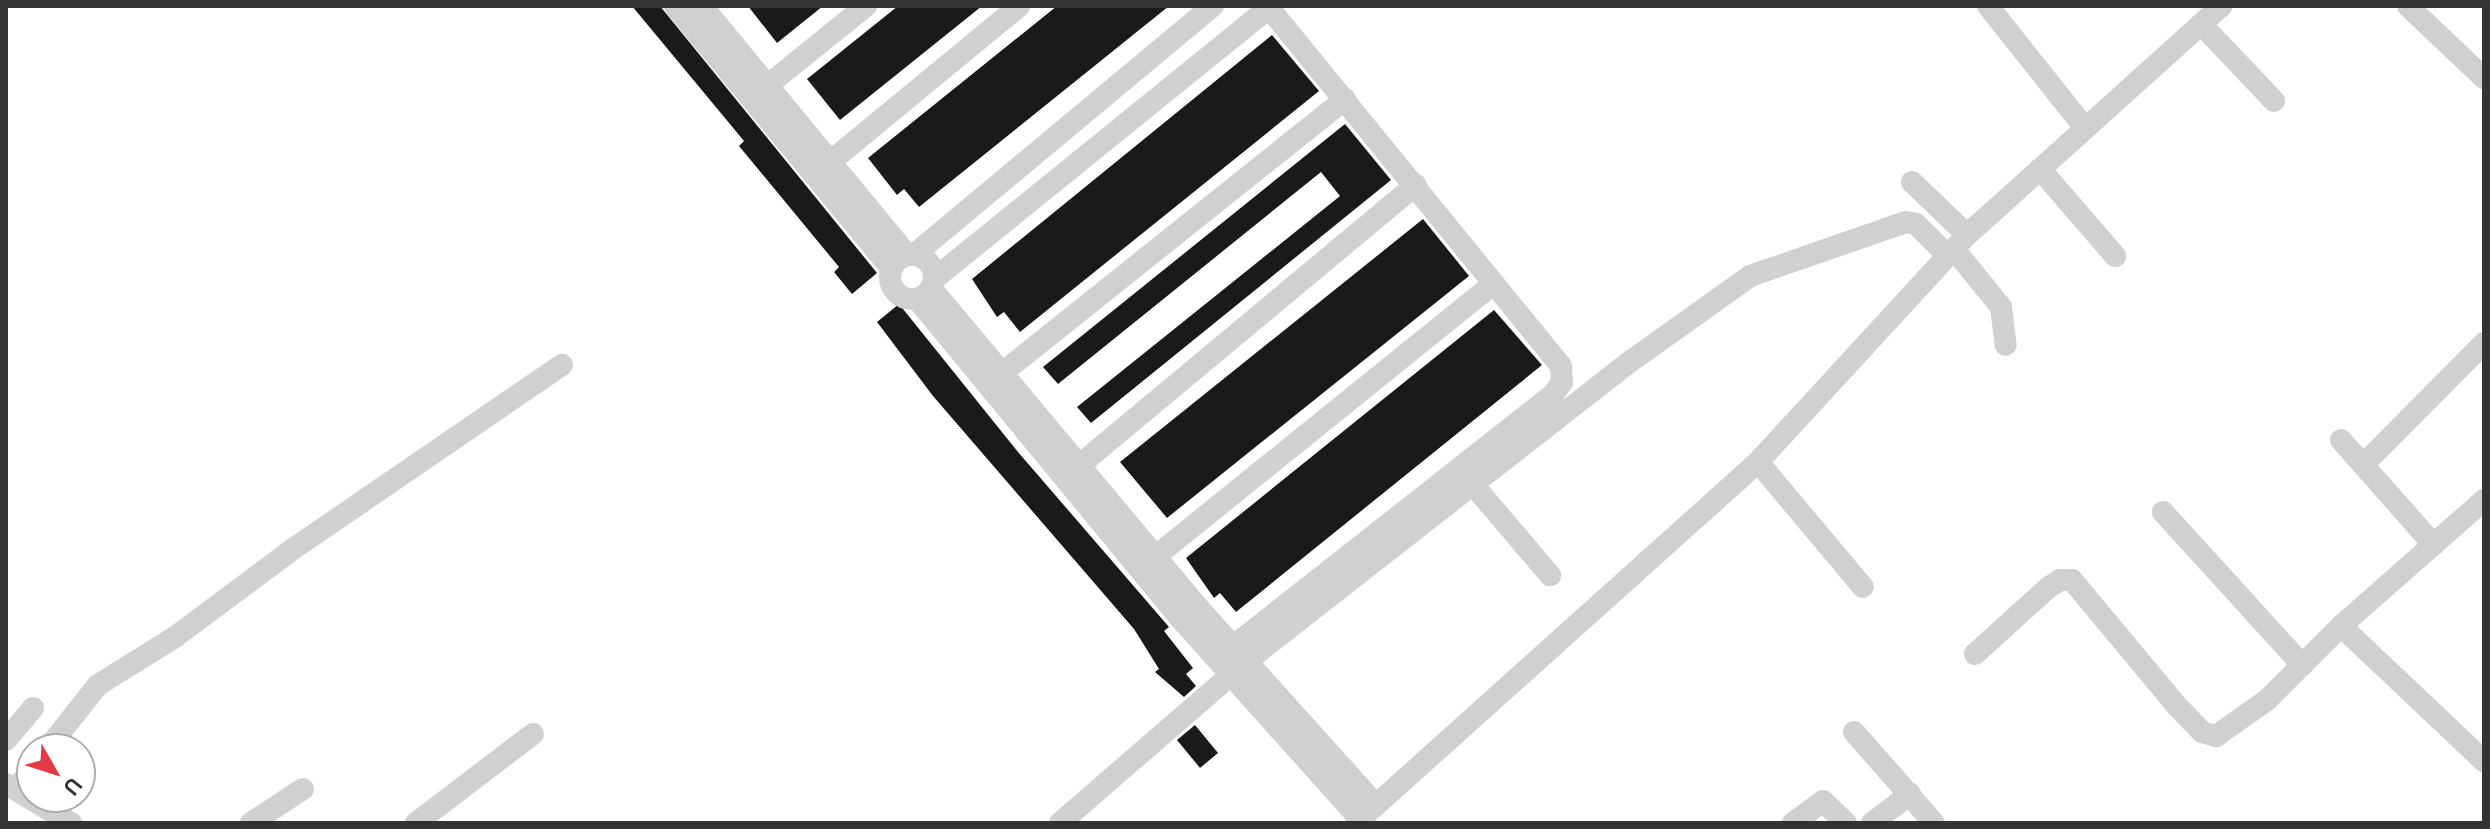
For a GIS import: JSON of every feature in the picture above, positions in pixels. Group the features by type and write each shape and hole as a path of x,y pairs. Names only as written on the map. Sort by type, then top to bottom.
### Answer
{"street":[{"path":"675,6 830,162 904,259"},
{"path":"703,6 759,92 904,259 930,263 927,289 1071,472 1270,699 1364,816 1758,462 1956,247 2221,6"},
{"path":"759,92 866,6"},
{"path":"830,162 1019,6"},
{"path":"1060,823 1233,659 1553,395 1562,382 1561,366 1268,7 927,289 898,295 889,278 904,259 1213,6"},
{"path":"1988,6 2085,128"},
{"path":"2408,6 2484,78"},
{"path":"2201,24 2274,101"},
{"path":"1002,373 1345,99"},
{"path":"1076,120 1100,146"},
{"path":"2040,169 2115,256"},
{"path":"1912,182 2001,307 2006,345"},
{"path":"1071,472 1416,185"},
{"path":"1233,659 1475,487 1631,361 1750,276 1906,222 1916,224 1956,247"},
{"path":"1156,556 1494,283"},
{"path":"927,289 1002,373 1071,472 1156,556 1233,659"},
{"path":"2363,465 2484,343"},
{"path":"60,733 98,685 175,637 293,549 562,365"},
{"path":"2341,440 2434,545"},
{"path":"1758,462 1863,587"},
{"path":"1475,487 1550,575"},
{"path":"1975,654 2060,580 2083,588 2202,732 2216,736 2236,727 2341,626 2484,500"},
{"path":"2163,512 2302,665"},
{"path":"2341,626 2484,761"},
{"path":"6,740 33,708"},
{"path":"1854,732 1934,823"},
{"path":"416,823 533,734"},
{"path":"11,786 71,823"},
{"path":"251,823 303,789"},
{"path":"1872,823 1910,794"},
{"path":"1793,823 1823,801 1846,823"}],"building":[{"path":"632,6 660,6 877,273 852,294 834,272 839,267 739,146 744,141"},
{"path":"748,6 823,6 777,43"},
{"path":"898,6 982,6 840,120 807,79"},
{"path":"1057,6 1169,6 919,207 904,189 897,195 868,158"},
{"path":"1272,35 1319,91 1020,332 1004,312 997,317 972,279"},
{"path":"1345,124 1391,180 1091,423 1077,407 1340,196 1321,172 1058,384 1043,367"},
{"path":"1423,219 1469,276 1167,518 1120,462"},
{"path":"899,304 1018,452 1169,627 1164,631 1193,668 1186,674 1196,686 1184,697 1155,672 1159,669 1134,629 933,396 877,322"},
{"path":"1494,310 1542,365 1236,612 1220,593 1214,598 1186,558"},
{"path":"1195,725 1218,753 1200,768 1177,740"}]}
